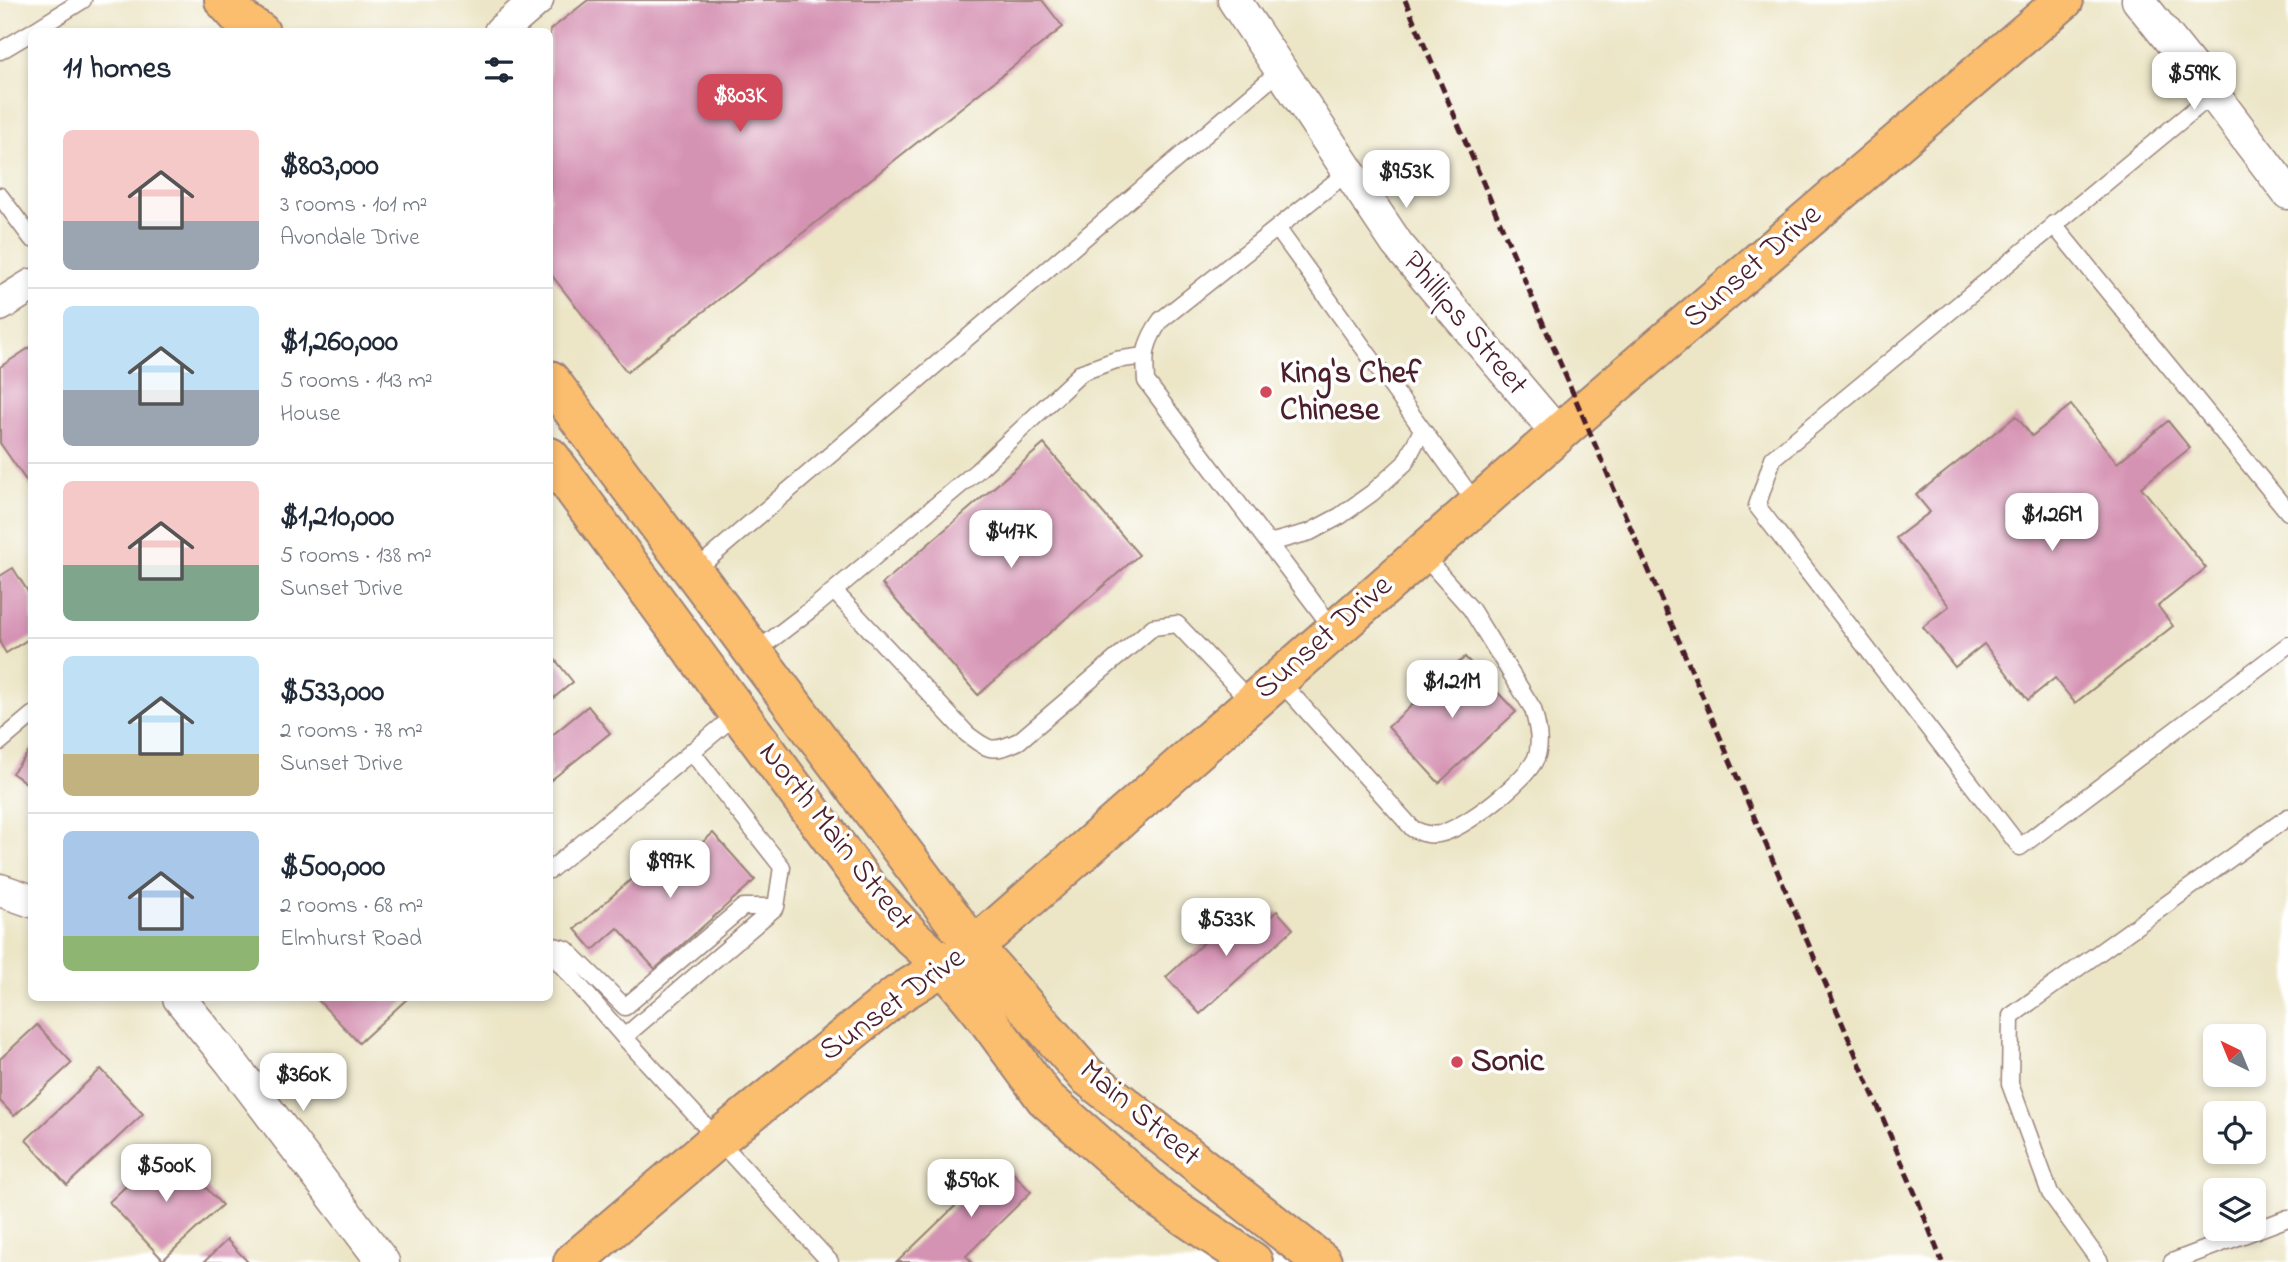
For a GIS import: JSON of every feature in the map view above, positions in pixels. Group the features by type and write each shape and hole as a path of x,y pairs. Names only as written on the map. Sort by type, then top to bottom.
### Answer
{"main road":[{"name":"Sunset Drive","path":"573,1262 718,1139 897,995 959,956 1477,505 2064,0"},
{"name":"North Main Street","path":"553,384 754,653 959,956 982,1012 1045,1098 1160,1200 1253,1262"},
{"name":"North Main Street","path":"553,461 870,891 912,937 959,956"},
{"name":"Main Street","path":"959,956 1087,1076 1322,1262"}],"street":[{"path":"505,28 537,0"},
{"name":"Phillips Street","path":"1234,0 1397,244 1559,435"},
{"path":"2138,0 2288,193"},
{"path":"0,304 28,287"},
{"path":"0,890 28,900"},
{"path":"181,1001 383,1262"}],"lane":[{"path":"38,28 83,0"},
{"path":"0,51 28,34"},
{"path":"693,572 1281,70"},
{"path":"2213,94 1773,458 1757,506 2020,847 2288,645"},
{"path":"1334,630 1146,380 1144,356 1150,334 1161,320 1349,172"},
{"path":"0,196 28,234"},
{"path":"2053,225 2288,512"},
{"path":"1277,228 1477,505"},
{"path":"754,653 834,591 977,471 1082,372 1116,360 1144,356"},
{"path":"1269,543 1310,532 1340,516 1372,493 1405,463 1422,430"},
{"path":"834,591 967,734 985,747 999,750 1019,741 1153,627 1177,624 1265,691 1413,829 1425,835 1437,835 1471,819 1525,774 1536,757 1539,744 1533,709 1488,633 1471,608 1422,553"},
{"path":"553,867 738,713"},
{"path":"0,742 28,718"},
{"path":"624,1037 776,907 782,867 691,751"},
{"path":"2100,1262 2050,1193 2014,1096 2010,1084 2011,1016 2288,817"},
{"path":"553,946 566,949 625,1007 743,907 776,907"},
{"path":"553,956 830,1262"},
{"path":"2172,1262 2288,1218"}],"building":[{"path":"588,0 1042,0 1063,27 627,372 553,277 553,28"},
{"path":"28,349 28,483 0,443 0,367"},
{"path":"2071,405 2117,463 2168,421 2190,448 2141,487 2206,568 2158,606 2173,626 2075,703 2055,678 2028,700 1984,644 1955,667 1923,627 1949,606 1896,538 1930,512 1916,495 2016,416 2032,436"},
{"path":"1044,444 1139,555 978,695 882,584"},
{"path":"13,568 28,592 28,639 6,653 0,643 0,576"},
{"path":"553,657 573,682 553,699"},
{"path":"1465,657 1516,712 1439,783 1388,727"},
{"path":"588,706 610,733 553,779 553,735"},
{"path":"28,753 28,784 12,773"},
{"path":"713,833 755,880 655,969 618,928 593,950 575,929 672,843 685,858"},
{"path":"1241,909 1258,928 1277,911 1293,929 1200,1014 1166,977"},
{"path":"319,1001 405,1001 359,1043"},
{"path":"37,1025 72,1063 14,1116 0,1101 0,1059"},
{"path":"101,1069 143,1114 67,1185 26,1140"},
{"path":"168,1147 222,1205 163,1260 109,1202"},
{"path":"1002,1161 1031,1192 966,1256 972,1262 897,1262"},
{"path":"227,1240 248,1262 204,1262"}],"railway":[{"path":"1405,0 1942,1262"}],"place":[{"name":"King's Chef Chinese","path":"1266,392"},
{"name":"Sonic","path":"1457,1062"}]}
